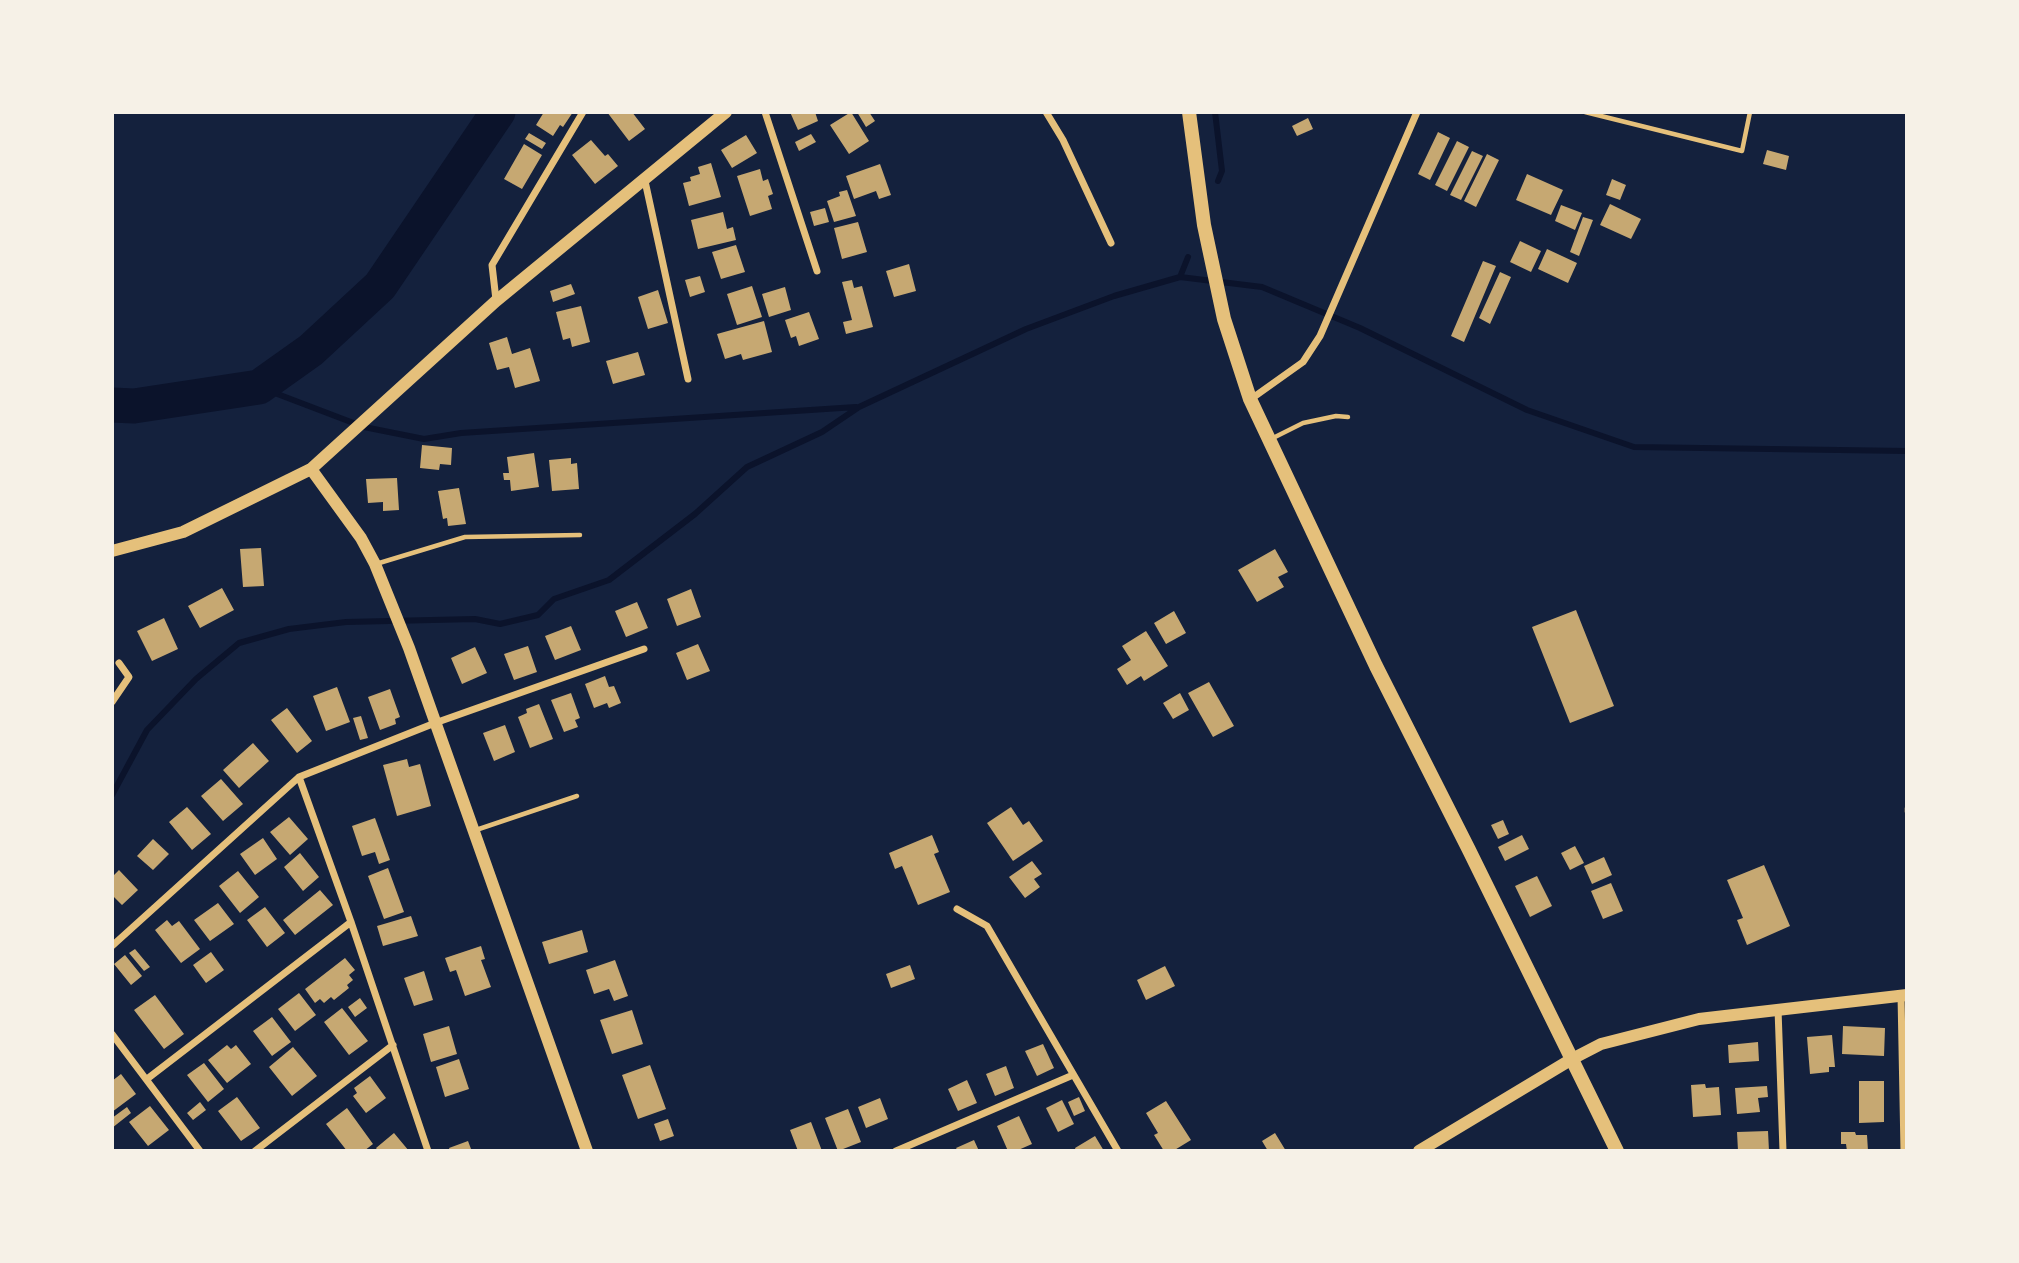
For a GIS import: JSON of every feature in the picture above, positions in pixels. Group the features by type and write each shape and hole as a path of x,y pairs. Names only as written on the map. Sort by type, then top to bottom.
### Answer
{"main road":[{"path":"1189,112 1205,225 1224,319 1250,399 1376,666 1616,1151"}],"street":[{"path":"496,301 492,265 583,112"},
{"path":"112,551 183,532 311,468 496,301 726,112"},
{"path":"765,112 817,271"},
{"path":"1046,112 1063,140 1111,243"},
{"path":"1250,399 1303,362 1320,336 1417,112"},
{"path":"645,181 688,379"},
{"path":"311,468 361,538 375,564 409,648 587,1151"},
{"path":"112,946 299,777 435,723 644,649"},
{"path":"112,702 129,677 119,663"},
{"path":"299,777 428,1151"},
{"path":"957,909 987,926 1118,1151"},
{"path":"147,1079 351,922"},
{"path":"1419,1151 1601,1044 1699,1019 1904,995 1904,1151"},
{"path":"1778,1008 1783,1151"},
{"path":"112,1034 200,1151"},
{"path":"254,1151 393,1045"},
{"path":"896,1151 1073,1074"}],"lane":[{"path":"1586,112 1742,151 1750,112"},
{"path":"1269,440 1303,423 1336,416 1348,418"},
{"path":"375,564 465,537 580,535"},
{"path":"475,830 577,796"}],"building":[{"path":"544,112 573,112 553,136 536,125"},
{"path":"607,112 632,112 645,129 629,141"},
{"path":"790,112 815,112 818,121 798,130"},
{"path":"851,112 869,141 849,154 830,125"},
{"path":"857,112 869,112 875,121 866,127"},
{"path":"1308,118 1313,129 1297,136 1292,126"},
{"path":"1438,132 1450,138 1430,180 1418,174"},
{"path":"529,133 546,143 542,149 525,139"},
{"path":"811,134 816,142 799,151 795,142"},
{"path":"746,135 757,153 732,168 721,150"},
{"path":"591,140 618,166 595,184 572,155"},
{"path":"1457,141 1469,147 1447,191 1435,185"},
{"path":"524,144 542,155 522,189 504,179"},
{"path":"1767,150 1789,156 1786,170 1763,164"},
{"path":"1472,151 1483,156 1461,200 1450,195"},
{"path":"1487,154 1499,160 1476,207 1464,201"},
{"path":"711,163 721,197 689,206 683,183 700,174 698,167"},
{"path":"880,164 891,195 879,199 876,191 854,199 846,176"},
{"path":"760,169 763,181 768,179 773,194 768,196 772,209 750,216 737,176"},
{"path":"1527,174 1563,190 1551,215 1516,200"},
{"path":"1612,179 1626,185 1620,200 1606,195"},
{"path":"847,190 856,216 834,222 827,201 840,196 839,192"},
{"path":"1610,204 1641,219 1631,239 1600,225"},
{"path":"1561,205 1582,213 1575,230 1555,221"},
{"path":"825,208 829,222 814,226 810,212"},
{"path":"723,212 727,229 733,227 736,240 698,249 691,220"},
{"path":"1583,217 1593,220 1579,256 1570,252"},
{"path":"858,222 867,252 842,259 834,228"},
{"path":"1520,241 1541,251 1531,272 1510,262"},
{"path":"736,245 745,272 721,279 712,252"},
{"path":"1547,249 1577,263 1568,283 1538,269"},
{"path":"1483,261 1496,266 1464,342 1451,336"},
{"path":"909,264 916,291 894,297 886,271"},
{"path":"1500,272 1511,277 1490,324 1479,318"},
{"path":"700,276 705,292 690,297 685,280"},
{"path":"852,280 854,288 862,286 873,327 846,334 843,322 852,320 842,282"},
{"path":"571,284 575,294 553,302 550,291"},
{"path":"752,286 762,317 737,325 727,294"},
{"path":"785,287 791,310 769,317 762,294"},
{"path":"658,290 668,323 648,329 638,297"},
{"path":"581,306 590,342 572,347 570,338 563,340 556,312"},
{"path":"809,312 819,339 799,346 796,336 791,338 785,320"},
{"path":"764,321 772,352 743,360 741,354 725,359 717,334"},
{"path":"507,337 512,354 530,348 540,381 515,388 509,367 497,370 489,343"},
{"path":"638,352 645,375 613,384 606,361"},
{"path":"422,445 452,448 451,465 440,464 439,470 420,468"},
{"path":"534,453 539,487 511,491 510,480 504,480 503,473 509,473 507,457"},
{"path":"571,458 571,464 577,463 579,489 552,491 549,460"},
{"path":"397,478 399,510 383,511 383,502 368,503 366,479"},
{"path":"459,488 466,524 448,526 447,518 443,519 438,491"},
{"path":"261,548 264,586 243,587 240,549"},
{"path":"1275,549 1288,572 1278,577 1284,587 1257,602 1238,570"},
{"path":"222,588 234,610 200,628 188,606"},
{"path":"691,589 701,617 677,626 667,599"},
{"path":"637,602 648,628 626,637 615,611"},
{"path":"1576,610 1614,706 1570,723 1532,627"},
{"path":"1174,611 1186,633 1166,644 1154,623"},
{"path":"164,618 178,649 152,661 137,631"},
{"path":"571,626 581,650 555,660 545,636"},
{"path":"1146,631 1168,666 1144,681 1141,676 1127,685 1117,669 1131,660 1122,646"},
{"path":"698,644 710,671 687,680 676,653"},
{"path":"528,646 537,672 514,680 504,654"},
{"path":"475,647 487,673 462,684 451,658"},
{"path":"605,676 609,687 614,686 621,703 609,708 607,703 594,708 585,684"},
{"path":"1209,682 1234,726 1213,737 1188,693"},
{"path":"337,687 350,722 326,731 313,696"},
{"path":"390,689 400,717 395,719 396,724 380,730 368,697"},
{"path":"571,693 580,718 575,720 578,727 564,732 551,700"},
{"path":"1180,693 1189,710 1173,719 1163,703"},
{"path":"539,704 553,739 530,748 518,717 527,713 526,709"},
{"path":"287,708 312,741 297,753 271,720"},
{"path":"361,716 368,738 360,740 353,718"},
{"path":"505,725 515,752 494,761 483,733"},
{"path":"253,743 269,761 239,788 223,770"},
{"path":"407,759 409,767 420,764 431,806 397,816 383,765"},
{"path":"221,779 243,804 223,821 201,796"},
{"path":"187,807 211,834 192,850 169,822"},
{"path":"1011,807 1023,825 1029,821 1043,841 1013,861 987,823"},
{"path":"289,817 308,839 290,855 270,832"},
{"path":"375,818 390,860 379,864 375,852 362,856 352,826"},
{"path":"1503,820 1509,834 1498,839 1491,825"},
{"path":"932,835 939,852 934,854 950,892 918,905 902,866 895,869 889,853"},
{"path":"1522,835 1529,849 1505,861 1498,847"},
{"path":"263,838 277,859 255,875 240,854"},
{"path":"153,839 169,854 153,870 137,856"},
{"path":"1575,846 1584,863 1570,870 1561,853"},
{"path":"300,853 319,877 303,891 284,867"},
{"path":"1604,857 1612,875 1592,884 1584,866"},
{"path":"1032,861 1042,874 1034,879 1040,887 1025,898 1009,877"},
{"path":"1764,865 1790,926 1747,945 1737,920 1743,918 1727,880"},
{"path":"388,868 404,912 384,919 368,876"},
{"path":"119,870 138,890 122,905 112,895 112,877"},
{"path":"238,871 259,897 240,913 219,886"},
{"path":"1537,876 1552,906 1530,917 1515,886"},
{"path":"1611,883 1623,911 1603,919 1591,891"},
{"path":"320,890 333,905 295,935 283,920"},
{"path":"218,903 234,924 210,941 194,920"},
{"path":"265,907 285,933 267,947 247,920"},
{"path":"411,916 418,936 383,946 377,926"},
{"path":"167,920 172,926 179,921 200,949 181,963 155,930"},
{"path":"582,930 588,952 549,964 542,942"},
{"path":"481,946 485,959 481,960 491,987 465,996 456,970 450,972 445,958"},
{"path":"135,949 150,967 144,971 129,953"},
{"path":"211,952 224,970 206,983 193,965"},
{"path":"125,955 142,976 131,985 114,964"},
{"path":"345,958 355,970 349,975 353,980 347,985 349,988 334,1000 331,997 324,1003 320,999 315,1003 305,989"},
{"path":"615,960 628,996 614,1001 609,989 594,994 586,970"},
{"path":"910,965 915,979 891,988 886,974"},
{"path":"1165,966 1175,986 1146,1000 1137,980"},
{"path":"424,971 433,1000 414,1006 404,978"},
{"path":"299,993 316,1015 295,1031 278,1009"},
{"path":"155,995 184,1034 164,1049 134,1010"},
{"path":"360,998 367,1008 355,1017 348,1007"},
{"path":"342,1008 368,1041 349,1055 324,1022"},
{"path":"632,1010 643,1044 612,1054 600,1020"},
{"path":"272,1017 291,1042 272,1056 253,1031"},
{"path":"449,1026 457,1054 431,1062 423,1034"},
{"path":"1843,1026 1885,1028 1884,1056 1842,1054"},
{"path":"1832,1035 1835,1067 1829,1067 1829,1072 1810,1074 1807,1037"},
{"path":"1758,1042 1759,1061 1729,1063 1728,1045"},
{"path":"1043,1044 1054,1068 1037,1076 1025,1051"},
{"path":"227,1045 231,1049 236,1045 251,1064 227,1083 208,1060"},
{"path":"293,1047 317,1076 292,1096 269,1067"},
{"path":"459,1059 469,1089 445,1097 436,1067"},
{"path":"204,1063 224,1089 208,1102 187,1075"},
{"path":"650,1065 666,1109 638,1119 622,1075"},
{"path":"1006,1066 1014,1088 995,1096 986,1074"},
{"path":"121,1074 136,1094 112,1112 112,1081"},
{"path":"370,1076 386,1098 366,1113 353,1096 357,1093 354,1088"},
{"path":"967,1080 977,1103 958,1111 948,1089"},
{"path":"1859,1081 1884,1081 1884,1122 1859,1123"},
{"path":"1705,1084 1706,1088 1719,1087 1721,1115 1693,1117 1691,1085"},
{"path":"1767,1086 1768,1097 1758,1098 1760,1112 1737,1114 1735,1088"},
{"path":"237,1097 260,1128 241,1141 218,1111"},
{"path":"1079,1097 1085,1111 1074,1116 1068,1102"},
{"path":"880,1098 888,1119 866,1128 858,1107"},
{"path":"1062,1100 1074,1124 1058,1132 1046,1108"},
{"path":"1166,1101 1191,1140 1173,1151 1164,1151 1154,1135 1158,1133 1146,1113"},
{"path":"200,1102 206,1110 193,1120 187,1113"},
{"path":"150,1106 169,1130 148,1146 129,1122"},
{"path":"127,1107 131,1113 112,1128 112,1118"},
{"path":"347,1108 373,1144 364,1151 347,1151 326,1124"},
{"path":"848,1109 861,1142 838,1151 825,1118"},
{"path":"1019,1116 1032,1144 1016,1151 1008,1151 997,1126"},
{"path":"668,1119 674,1136 660,1141 654,1124"},
{"path":"811,1122 822,1151 798,1151 790,1130"},
{"path":"1768,1131 1769,1151 1738,1151 1737,1132"},
{"path":"1841,1132 1867,1135 1868,1151 1847,1151 1846,1144 1841,1144"},
{"path":"394,1133 409,1151 378,1151 376,1148"},
{"path":"1275,1133 1286,1151 1268,1151 1262,1141"},
{"path":"1095,1136 1104,1151 1076,1151 1075,1148"},
{"path":"974,1140 979,1151 958,1151 956,1148"},
{"path":"468,1141 471,1149 450,1151 449,1148"}],"waterway":[{"path":"112,405 134,406 259,387 311,350 380,286 498,112"},
{"path":"1215,112 1222,171 1218,181"},
{"path":"1180,277 1188,257"},
{"path":"112,795 147,730 196,679 239,643 289,629 346,622 475,619 500,624 538,615 554,599 609,580 695,514 747,467 822,432 859,407 1026,329 1114,296 1180,277 1262,287 1360,328 1527,410 1634,447 1907,451"},
{"path":"259,387 364,427 424,439 461,433 856,407"}]}
